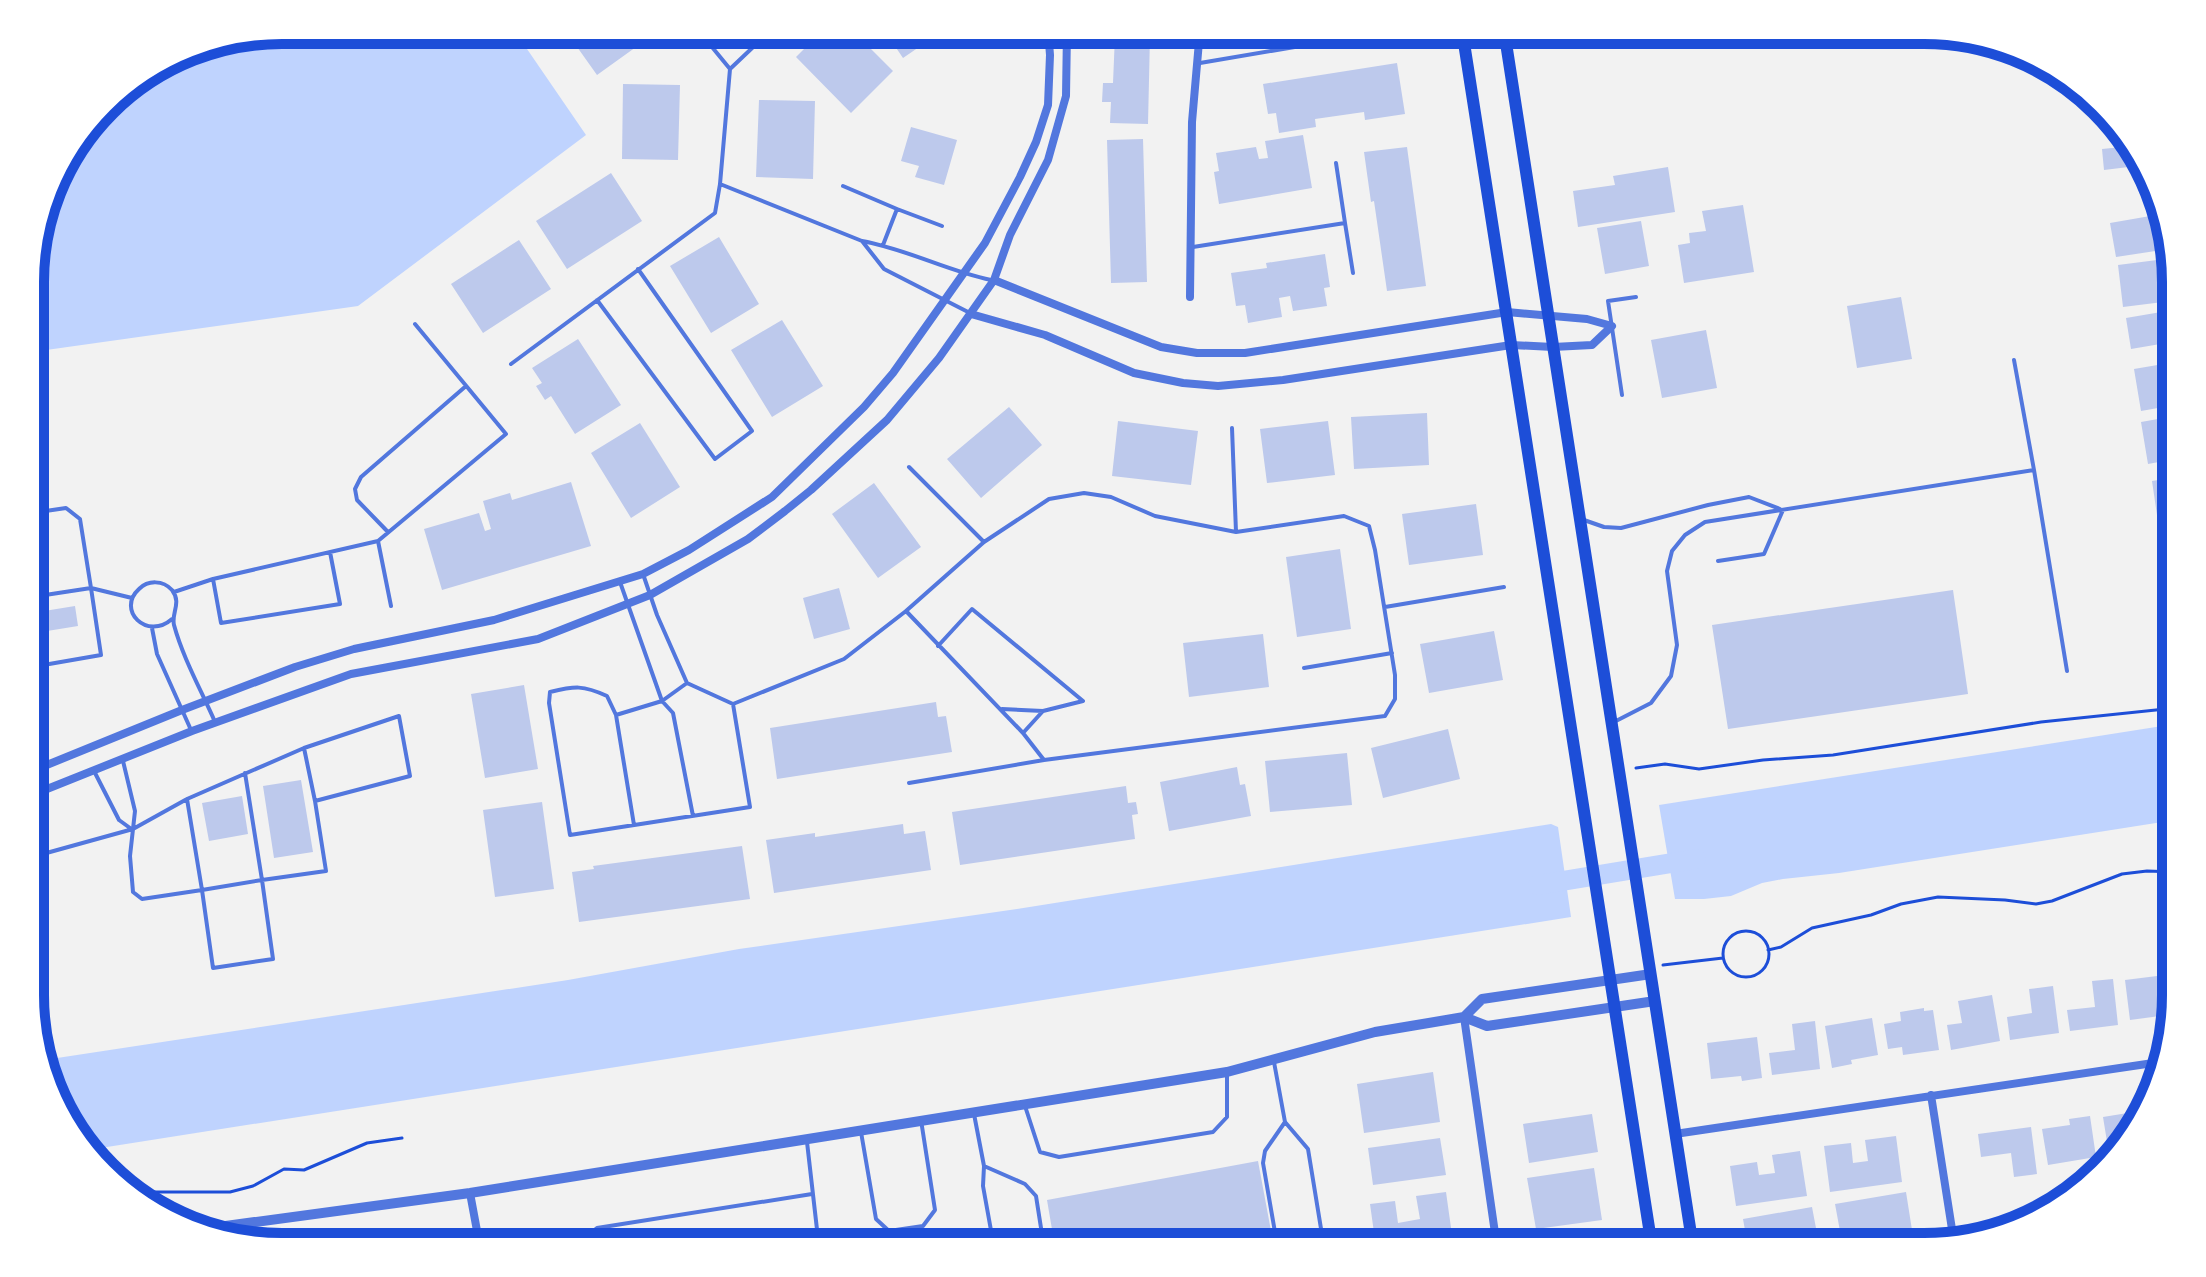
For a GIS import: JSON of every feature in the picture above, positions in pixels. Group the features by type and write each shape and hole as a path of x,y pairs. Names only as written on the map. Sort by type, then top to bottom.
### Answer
{"main road":[{"path":"1464,44 1650,1232"},
{"path":"1506,44 1691,1232"}],"street":[{"path":"1190,297 1192,122 1199,44"},
{"path":"44,766 295,667 339,654 494,620 643,574 689,550 772,497 874,396 985,243 1036,142 1048,105 1049,45"},
{"path":"44,790 192,731 351,674 538,639 650,595 748,539 811,490 887,420 939,358 994,280 1010,235 1048,160 1066,96 1067,45"},
{"path":"994,280 1161,347 1197,353 1245,353 1507,312 1587,319 1612,326"},
{"path":"971,314 1045,335 1134,373 1218,386 1283,380 1511,345 1592,345 1612,326"},
{"path":"1464,1017 1482,999 1611,980 1650,970"},
{"path":"225,1226 470,1193 1227,1072 1375,1032 1464,1017 1487,1026 1655,1001"},
{"path":"1464,1017 1495,1232"},
{"path":"1675,1134 2151,1063"},
{"path":"1931,1095 1952,1230"},
{"path":"470,1193 477,1233"}],"lane":[{"path":"1197,64 1311,44"},
{"path":"710,45 730,69"},
{"path":"511,364 715,213 730,69 756,45"},
{"path":"1336,163 1353,273"},
{"path":"720,184 862,241 883,245 963,274 994,280"},
{"path":"843,186 942,226"},
{"path":"883,245 897,209"},
{"path":"1191,247 1345,223"},
{"path":"862,241 884,269 971,314"},
{"path":"597,300 715,459 752,431 638,269"},
{"path":"1622,395 1608,301 1636,297"},
{"path":"174,592 213,579 378,541 506,434 415,324"},
{"path":"2014,360 2067,671"},
{"path":"388,532 357,500 355,489 361,477 466,386"},
{"path":"1232,428 1236,532"},
{"path":"909,467 984,542"},
{"path":"1611,724 1651,703 1671,676 1677,645 1667,571 1672,551 1685,535 1705,522 2034,470"},
{"path":"643,574 687,683 733,704 844,659 906,611 984,542 1049,499 1084,493 1111,497 1155,516 1236,532 1344,516 1369,526 1395,675 1395,699 1385,716 1044,760 909,783"},
{"path":"1579,516 1604,527 1621,528 1749,497 1783,510"},
{"path":"44,511 66,508 80,519 101,655 44,665"},
{"path":"1718,561 1764,554 1783,510"},
{"path":"378,541 391,606"},
{"path":"213,579 221,623 340,604 330,552"},
{"path":"620,582 662,701 673,713 693,816"},
{"path":"147,583 162,583 174,592 177,606 167,624 152,628 135,618 132,598 147,583"},
{"path":"1385,607 1504,587"},
{"path":"44,595 91,588 132,598"},
{"path":"938,646 972,609 1083,701 1043,711 1000,709"},
{"path":"906,611 1023,733 1044,760"},
{"path":"172,619 181,647 216,724"},
{"path":"152,628 157,654 192,731"},
{"path":"1304,668 1392,653"},
{"path":"616,715 662,701 687,683"},
{"path":"634,825 616,715 607,696 587,687 550,692 549,703 570,835 750,807 733,704"},
{"path":"1023,733 1043,711"},
{"path":"44,854 133,829 187,799 245,773 304,748 399,716 410,776 315,801"},
{"path":"122,758 135,811 130,856 133,892 142,899 326,871 304,748"},
{"path":"93,769 119,820 133,829"},
{"path":"187,799 213,968 273,959 245,773"},
{"path":"1273,1059 1285,1122 1308,1149 1322,1232"},
{"path":"1024,1103 1040,1152 1059,1157 1213,1132 1227,1117 1227,1072"},
{"path":"974,1111 991,1233"},
{"path":"861,1129 876,1219 889,1231 923,1226 935,1210 920,1120"},
{"path":"1275,1232 1263,1163 1265,1151 1285,1122"},
{"path":"807,1138 817,1233"},
{"path":"984,1166 1025,1184 1036,1196 1042,1233"},
{"path":"591,1233 597,1228 812,1194"}],"path":[{"path":"1619,771 1665,764 1699,769 1833,755 2041,722 2161,709"},
{"path":"1768,950 1781,947 1812,928 1871,915 1901,904 1938,897 2036,904 2052,901 2122,874 2161,872"},
{"path":"1738,933 1754,933 1766,943 1768,950 1766,964 1750,977 1730,971 1723,958 1726,943 1738,933"},
{"path":"1650,970 1723,958"},
{"path":"149,1192 230,1192 253,1186 284,1169 304,1170 367,1143 402,1138"}],"water":[{"path":"266,45 524,45 586,135 358,306 44,350 46,251 62,191 84,150 125,103 150,84 205,57"},
{"path":"2161,726 2161,822 1783,879 1762,883 1731,896 1675,899 1659,805"},
{"path":"1551,824 1558,827 1571,917 100,1148 76,1114 53,1059 568,980 739,949 1017,909"}],"building":[{"path":"1115,44 1150,44 1148,124 1110,123 1111,102 1102,102 1103,83 1113,83"},
{"path":"576,45 639,45 597,75"},
{"path":"808,45 867,45 893,71 851,113 796,57"},
{"path":"894,45 923,45 903,58"},
{"path":"1397,63 1405,114 1365,120 1364,112 1315,119 1316,127 1279,133 1276,113 1268,114 1263,84"},
{"path":"623,84 680,85 678,160 622,159"},
{"path":"759,100 815,101 813,179 756,177"},
{"path":"911,127 957,140 944,185 915,177 919,166 901,161"},
{"path":"1303,135 1312,188 1219,204 1214,172 1219,171 1216,153 1256,147 1259,159 1268,158 1265,141"},
{"path":"1143,139 1147,282 1111,283 1107,140"},
{"path":"1407,147 1426,286 1387,291 1364,152"},
{"path":"2120,147 2132,167 2104,170 2102,149"},
{"path":"1668,167 1675,212 1578,227 1573,191 1615,185 1613,176"},
{"path":"611,173 642,221 567,269 536,221"},
{"path":"1743,205 1754,272 1684,283 1678,245 1690,243 1689,233 1706,231 1702,211"},
{"path":"2152,216 2159,250 2116,257 2110,223"},
{"path":"1641,221 1649,266 1605,274 1597,228"},
{"path":"719,237 759,304 711,333 670,266"},
{"path":"519,240 551,289 483,333 451,284"},
{"path":"1325,254 1330,287 1324,288 1327,306 1293,311 1290,296 1279,298 1282,317 1248,323 1245,305 1236,306 1231,273 1267,268 1266,263"},
{"path":"2160,260 2161,302 2123,307 2118,265"},
{"path":"1901,297 1912,359 1857,368 1847,306"},
{"path":"2161,312 2161,344 2131,349 2126,318"},
{"path":"782,320 823,386 772,417 731,350"},
{"path":"1706,330 1717,388 1662,398 1651,340"},
{"path":"578,339 621,405 575,434 551,396 545,400 536,386 542,383 532,368"},
{"path":"2161,364 2161,407 2141,411 2134,369"},
{"path":"1009,407 1042,445 981,498 947,459"},
{"path":"1427,413 1429,465 1354,469 1351,417"},
{"path":"2161,418 2161,462 2148,464 2141,422"},
{"path":"1118,421 1198,431 1191,485 1112,476"},
{"path":"1328,421 1335,475 1267,483 1260,429"},
{"path":"640,423 680,487 631,518 591,453"},
{"path":"2161,480 2161,515 2157,515 2152,481"},
{"path":"571,482 591,546 442,590 424,529 479,513 485,531 491,529 483,501 510,493 512,500"},
{"path":"874,483 921,547 878,578 832,514"},
{"path":"1476,504 1483,555 1409,565 1402,514"},
{"path":"1340,549 1351,629 1297,637 1286,557"},
{"path":"839,588 850,629 814,639 803,598"},
{"path":"1953,590 1968,694 1728,729 1712,625"},
{"path":"75,606 78,626 44,632 44,611"},
{"path":"1494,631 1503,680 1429,693 1420,644"},
{"path":"1263,634 1269,687 1189,697 1183,643"},
{"path":"524,685 538,769 485,778 471,694"},
{"path":"936,702 938,717 946,716 952,752 777,779 770,728"},
{"path":"1448,729 1460,779 1383,798 1371,748"},
{"path":"1347,753 1352,805 1270,812 1265,761"},
{"path":"1237,767 1240,785 1245,784 1251,816 1169,831 1160,782"},
{"path":"301,780 313,852 274,858 263,786"},
{"path":"1126,786 1128,803 1136,802 1138,814 1132,815 1135,839 960,865 952,812"},
{"path":"242,796 248,834 209,841 202,803"},
{"path":"542,802 554,889 495,897 483,810"},
{"path":"903,824 904,834 925,831 931,870 774,893 766,840 815,833 815,837"},
{"path":"742,846 750,899 579,922 572,872 594,869 593,866"},
{"path":"2161,976 2160,1016 2130,1020 2125,980"},
{"path":"2113,979 2118,1025 2070,1031 2067,1010 2095,1007 2092,981"},
{"path":"2053,986 2059,1033 2010,1040 2007,1017 2032,1013 2029,989"},
{"path":"1992,995 2000,1041 1951,1050 1947,1025 1962,1023 1958,1001"},
{"path":"1924,1008 1924,1011 1933,1010 1939,1050 1903,1055 1902,1047 1888,1049 1884,1024 1901,1021 1900,1012"},
{"path":"1872,1018 1878,1055 1851,1060 1852,1064 1832,1068 1825,1026"},
{"path":"1815,1021 1820,1069 1772,1075 1769,1053 1795,1050 1792,1024"},
{"path":"1757,1037 1762,1078 1742,1081 1741,1076 1711,1079 1707,1043"},
{"path":"1433,1072 1440,1122 1364,1133 1357,1084"},
{"path":"2131,1112 2108,1146 2103,1117"},
{"path":"1592,1114 1598,1152 1529,1163 1523,1124"},
{"path":"2090,1116 2096,1157 2048,1165 2042,1129 2070,1125 2069,1119"},
{"path":"2031,1127 2037,1174 2014,1177 2011,1153 1981,1157 1978,1134"},
{"path":"1896,1136 1902,1182 1830,1192 1824,1146 1851,1143 1853,1163 1868,1161 1865,1140"},
{"path":"1440,1138 1446,1175 1373,1185 1368,1148"},
{"path":"1800,1151 1807,1196 1736,1206 1730,1166 1757,1162 1759,1175 1775,1173 1772,1155"},
{"path":"1258,1161 1271,1232 1053,1233 1047,1200"},
{"path":"1594,1168 1602,1220 1536,1229 1527,1178"},
{"path":"1446,1192 1452,1232 1374,1232 1370,1204 1395,1201 1398,1223 1420,1219 1416,1196"},
{"path":"1906,1192 1912,1230 1840,1232 1835,1204"},
{"path":"1812,1207 1817,1232 1745,1232 1743,1219"}],"waterway":[{"path":"1538,885 1696,859"}]}
